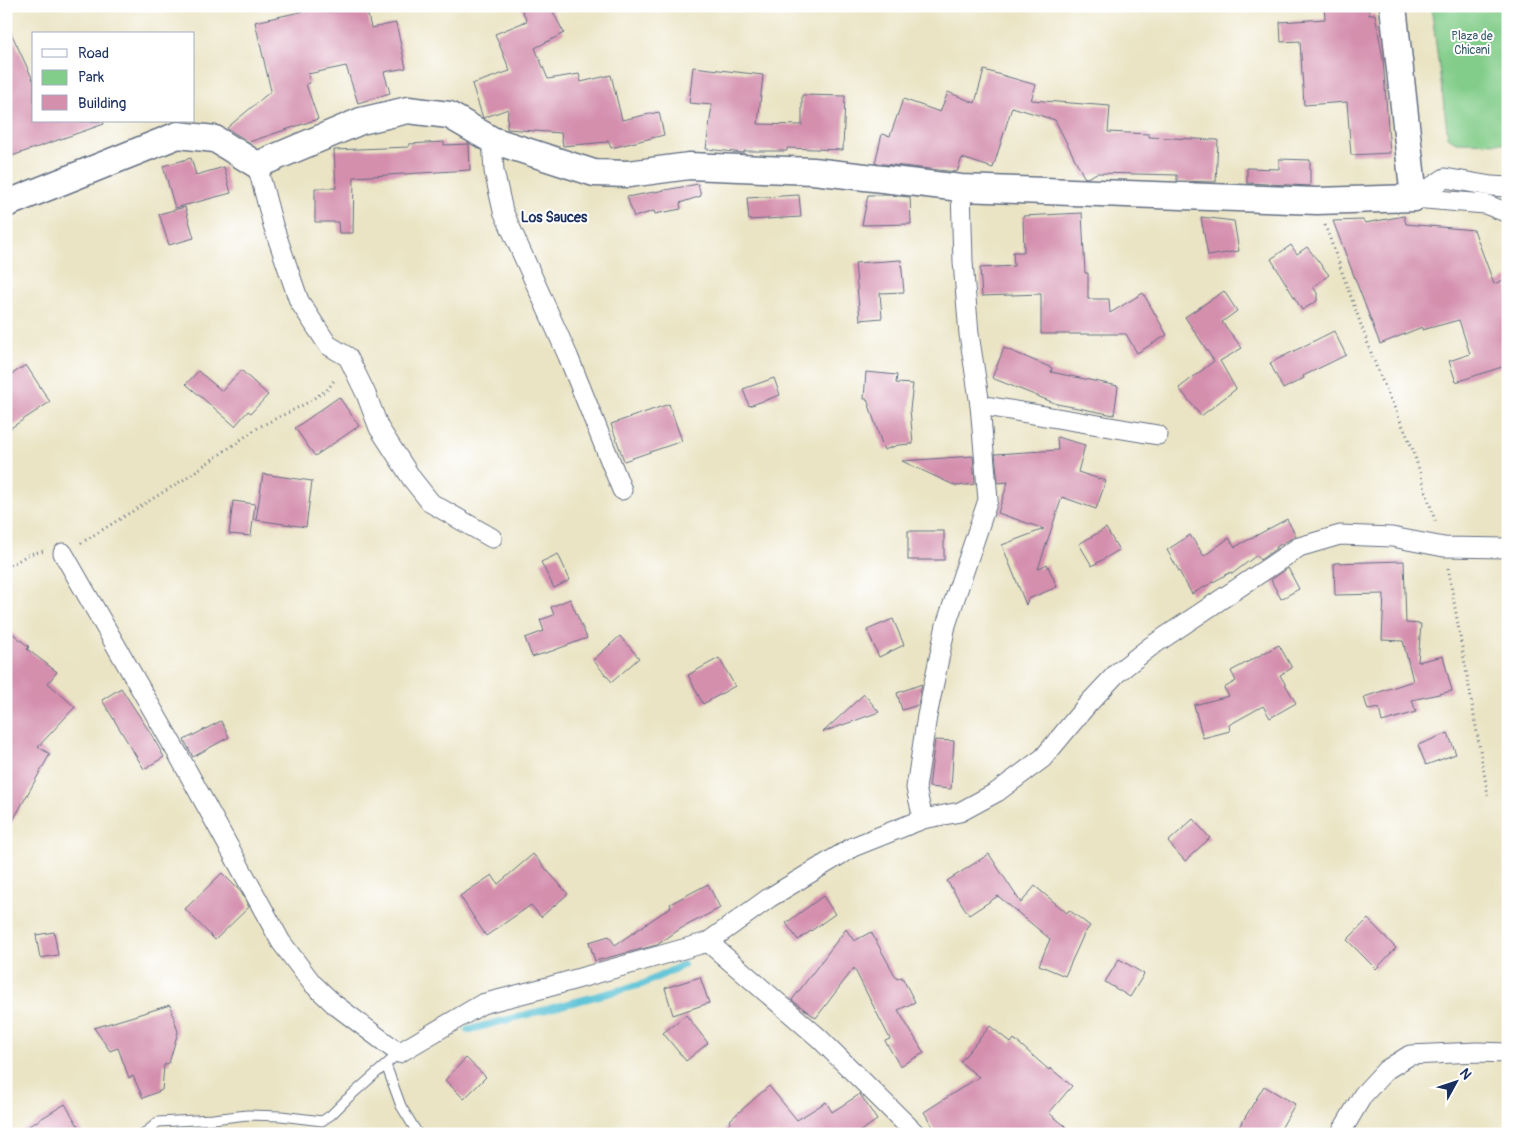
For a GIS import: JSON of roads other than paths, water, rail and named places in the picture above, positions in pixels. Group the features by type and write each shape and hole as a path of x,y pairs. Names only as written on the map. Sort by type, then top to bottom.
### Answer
{"street":[{"path":"1393,6 1414,198"},
{"path":"256,165 361,121 408,110 449,115 492,140 594,173 628,174 689,166 813,171 961,188 1317,201 1414,198 1485,204 1508,213"},
{"path":"6,204 178,135 215,139 256,165 273,225 299,301 328,346 348,357 366,394 379,428 412,479 431,504 492,538"},
{"path":"492,140 494,171 503,211 568,356 622,490"},
{"path":"1414,198 1445,178 1508,187"},
{"path":"924,819 916,788 927,716 946,626 988,500 980,405 969,334 963,262 961,188"},
{"path":"980,405 1158,435"},
{"path":"63,553 179,756 281,942 312,983 392,1059 482,1004 708,942 769,898 853,847 924,819 960,812 997,792 1043,758 1087,704 1117,674 1150,647 1298,547 1340,535 1392,536 1444,547 1508,548"},
{"path":"708,942 819,1038 916,1134"},
{"path":"1340,1134 1363,1095 1386,1070 1410,1055 1477,1052 1508,1054"}],"lane":[{"path":"144,1134 158,1122 213,1119 247,1114 322,1121 331,1116 392,1059"},
{"path":"392,1059 401,1106 418,1134"}],"waterway":[{"path":"468,1030 643,984 683,965"}],"district":[{"name":"Los Sauces","path":"554,217"}],"park label":[{"name":"Plaza de Chicani","path":"1472,43"}]}
